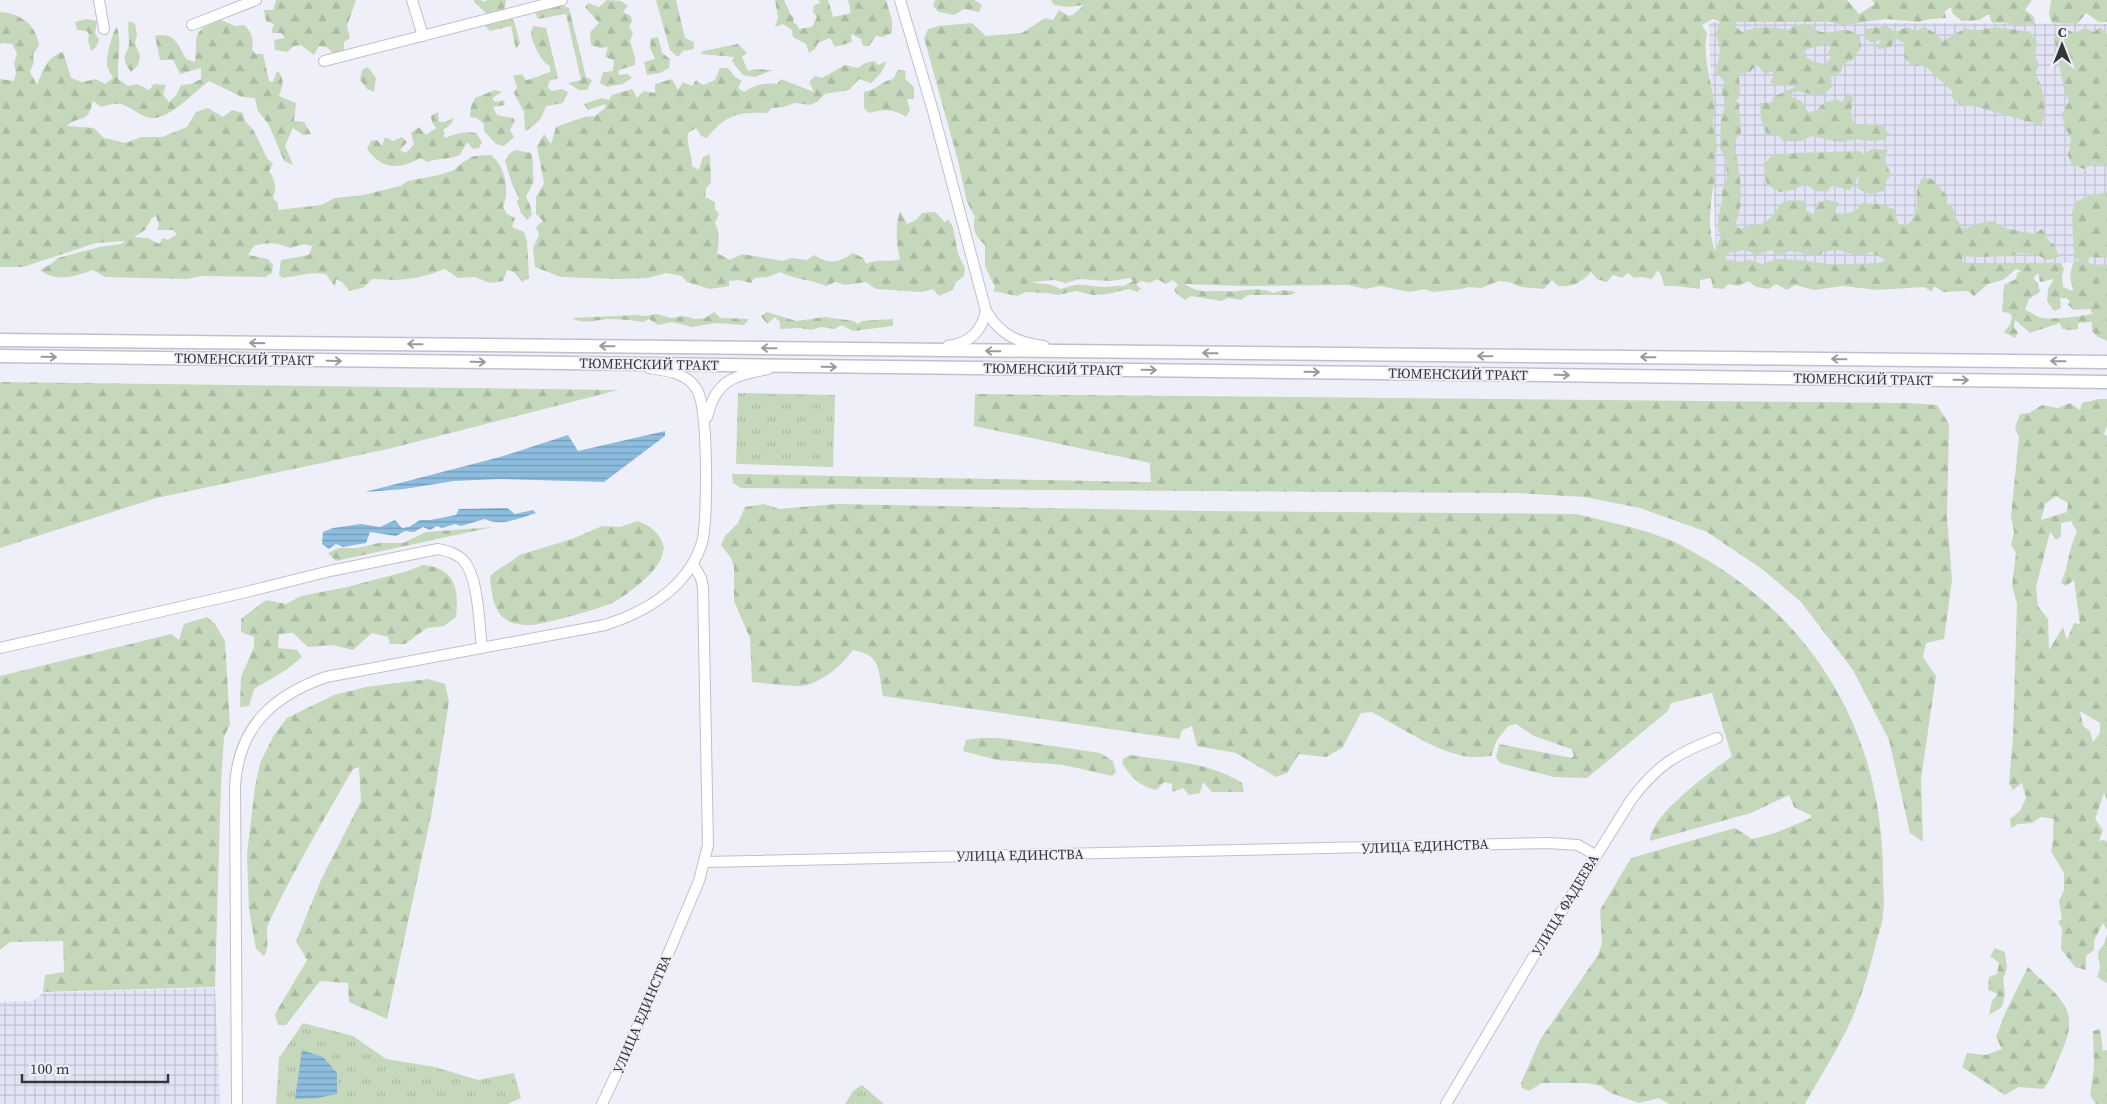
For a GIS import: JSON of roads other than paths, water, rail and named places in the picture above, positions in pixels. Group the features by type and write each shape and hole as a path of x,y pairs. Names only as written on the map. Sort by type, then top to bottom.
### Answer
{"main road":[{"name":"ТЮМЕНСКИЙ ТРАКТ","path":"0,340 2107,362"},
{"name":"ТЮМЕНСКИЙ ТРАКТ","path":"0,356 2107,382"}],"street":[{"path":"99,0 104,28"},
{"path":"192,25 256,0"},
{"path":"412,0 423,36"},
{"path":"324,62 562,0"},
{"path":"900,0 933,111 986,311 996,326 1005,334 1020,342 1094,352"},
{"path":"923,350 953,346 968,341 979,330 986,311"},
{"path":"238,1104 235,785 239,756 247,736 258,720 269,709 312,682 340,674 575,632 621,620 644,609 668,593 693,564 701,545 704,524 705,423 700,396 686,378 674,373 628,364"},
{"path":"705,423 714,396 725,383 739,375 780,366"},
{"path":"0,648 330,571 438,549 447,551 462,559 471,575 482,648"},
{"path":"693,564 701,578 703,604 709,820 705,862"},
{"name":"УЛИЦА ФАДЕЕВА","path":"1446,1104 1595,854 1631,800 1660,767 1684,750 1717,738"},
{"name":"УЛИЦА ЕДИНСТВА","path":"602,1104 627,1051 705,862 1548,843 1578,845 1595,854"}],"water":[{"path":"665,431 665,436 604,482 500,479 454,481 404,489 365,492 500,457 568,435 578,451"},
{"path":"507,508 515,514 533,510 536,513 504,522 485,519 461,526 455,524 442,528 437,526 430,530 423,527 414,532 405,531 396,536 370,532 366,543 343,547 336,544 329,549 322,544 323,532 333,528 361,524 380,527 395,520 402,528 409,527 420,520 456,515 459,509"},
{"path":"302,1050 323,1057 337,1073 337,1094 317,1098 295,1099"}]}
